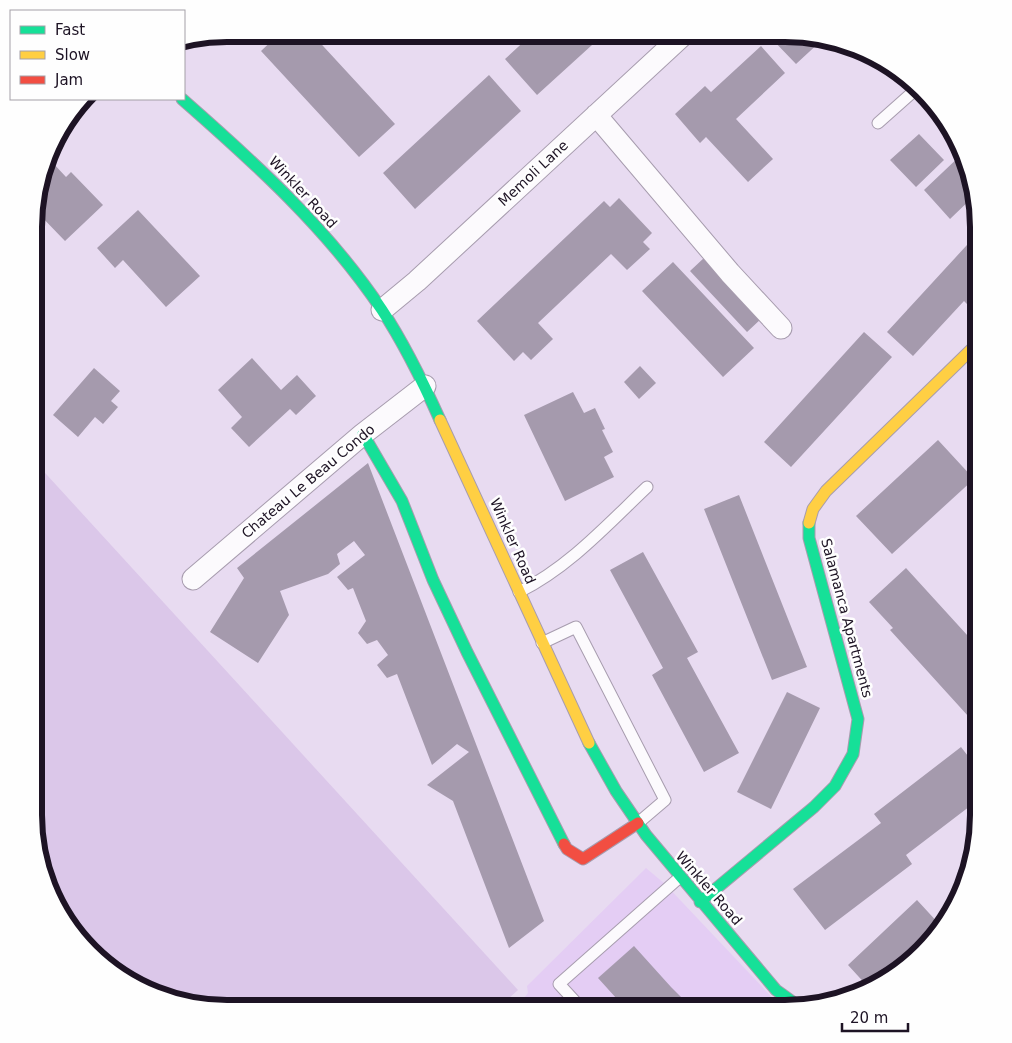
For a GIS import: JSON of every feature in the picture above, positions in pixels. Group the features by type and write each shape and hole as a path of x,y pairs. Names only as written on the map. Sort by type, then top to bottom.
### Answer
{"street":[{"name":"Memoli Lane","path":"382,310 675,42"},
{"name":"Winkler Road","path":"183,100 250,158 291,199 346,261 382,310 414,363 588,741 616,791 679,878 746,952 776,990 790,1000"},
{"path":"596,115 730,273 781,328"},
{"name":"Salamanca Apartments","path":"700,902 814,807 834,786 852,754 857,735 858,719 809,538 808,521 813,507 832,485 970,351"},
{"name":"Chateau Le Beau Condo","path":"193,579 363,434 425,386"},
{"path":"363,434 402,501 450,616 567,849 584,859 638,823"}],"lane":[{"path":"878,123 911,94"},
{"path":"519,592 551,574 581,550 647,487"},
{"path":"542,643 576,627 665,800 638,823"},
{"path":"574,1000 559,984 679,878"}],"shaded area":[{"path":"42,470 518,990 507,1000 204,999 168,991 135,976 97,946 67,908 52,875 44,839 42,815"},
{"path":"646,868 665,884 775,1000 522,1000 528,993 527,986"}],"building":[{"path":"271,42 319,42 395,124 359,157 261,51"},
{"path":"523,42 595,42 537,95 505,59"},
{"path":"775,42 816,45 796,64"},
{"path":"761,46 785,73 736,119 773,159 748,182 706,137 700,143 675,114 705,86 711,92"},
{"path":"489,75 521,111 415,209 383,173"},
{"path":"919,134 944,160 916,187 890,160"},
{"path":"956,160 968,202 950,219 924,190"},
{"path":"54,164 66,177 71,172 103,205 65,241 43,218 46,192"},
{"path":"619,198 652,233 643,242 650,249 627,270 611,254 538,323 553,339 531,360 523,352 514,361 477,321 604,201 610,207"},
{"path":"138,210 200,276 166,307 123,260 115,268 97,248"},
{"path":"970,242 970,301 967,304 964,301 913,356 887,332"},
{"path":"705,257 762,318 747,332 690,271"},
{"path":"673,262 754,348 723,377 642,291"},
{"path":"864,332 892,357 791,467 764,442"},
{"path":"252,358 281,390 297,375 316,396 296,415 290,409 249,447 231,428 242,417 218,390"},
{"path":"640,366 656,383 639,399 624,382"},
{"path":"94,368 120,391 111,401 118,407 103,424 95,417 78,437 53,415"},
{"path":"573,392 584,413 595,408 605,429 602,430 613,452 604,457 614,477 565,501 524,415"},
{"path":"938,440 970,475 970,483 892,554 856,516"},
{"path":"368,463 544,921 509,948 453,801 427,785 469,752 457,744 432,765 397,674 387,678 377,665 388,655 377,640 367,644 358,633 366,621 353,588 348,590 337,577 365,555 354,541 337,554 340,564 328,574 280,591 289,615 258,663 210,632 244,578 237,568"},
{"path":"739,495 807,667 772,680 704,509"},
{"path":"643,552 698,652 687,658 739,753 704,772 652,675 663,668 610,570"},
{"path":"906,568 970,638 970,718 890,630 893,628 869,602"},
{"path":"787,692 820,708 771,809 737,792"},
{"path":"961,747 970,759 970,806 906,855 912,864 825,930 793,889 881,823 874,814"},
{"path":"917,900 936,921 915,946 877,976 864,982 848,965"},
{"path":"634,946 684,1000 618,1000 598,978"}],"traffic: fast":[{"path":"183,100 289,198 361,280 398,337 440,420"},
{"path":"363,434 402,501 433,580 467,652 564,844"},
{"path":"700,902 814,807 835,786 853,754 858,719 809,538 809,523"},
{"path":"589,743 616,791 646,835 776,990 790,1000"}],"traffic: slow":[{"path":"809,523 813,509 826,491 970,351"},
{"path":"440,420 589,743"}],"traffic: jam":[{"path":"564,844 567,849 583,859 638,823"}]}
